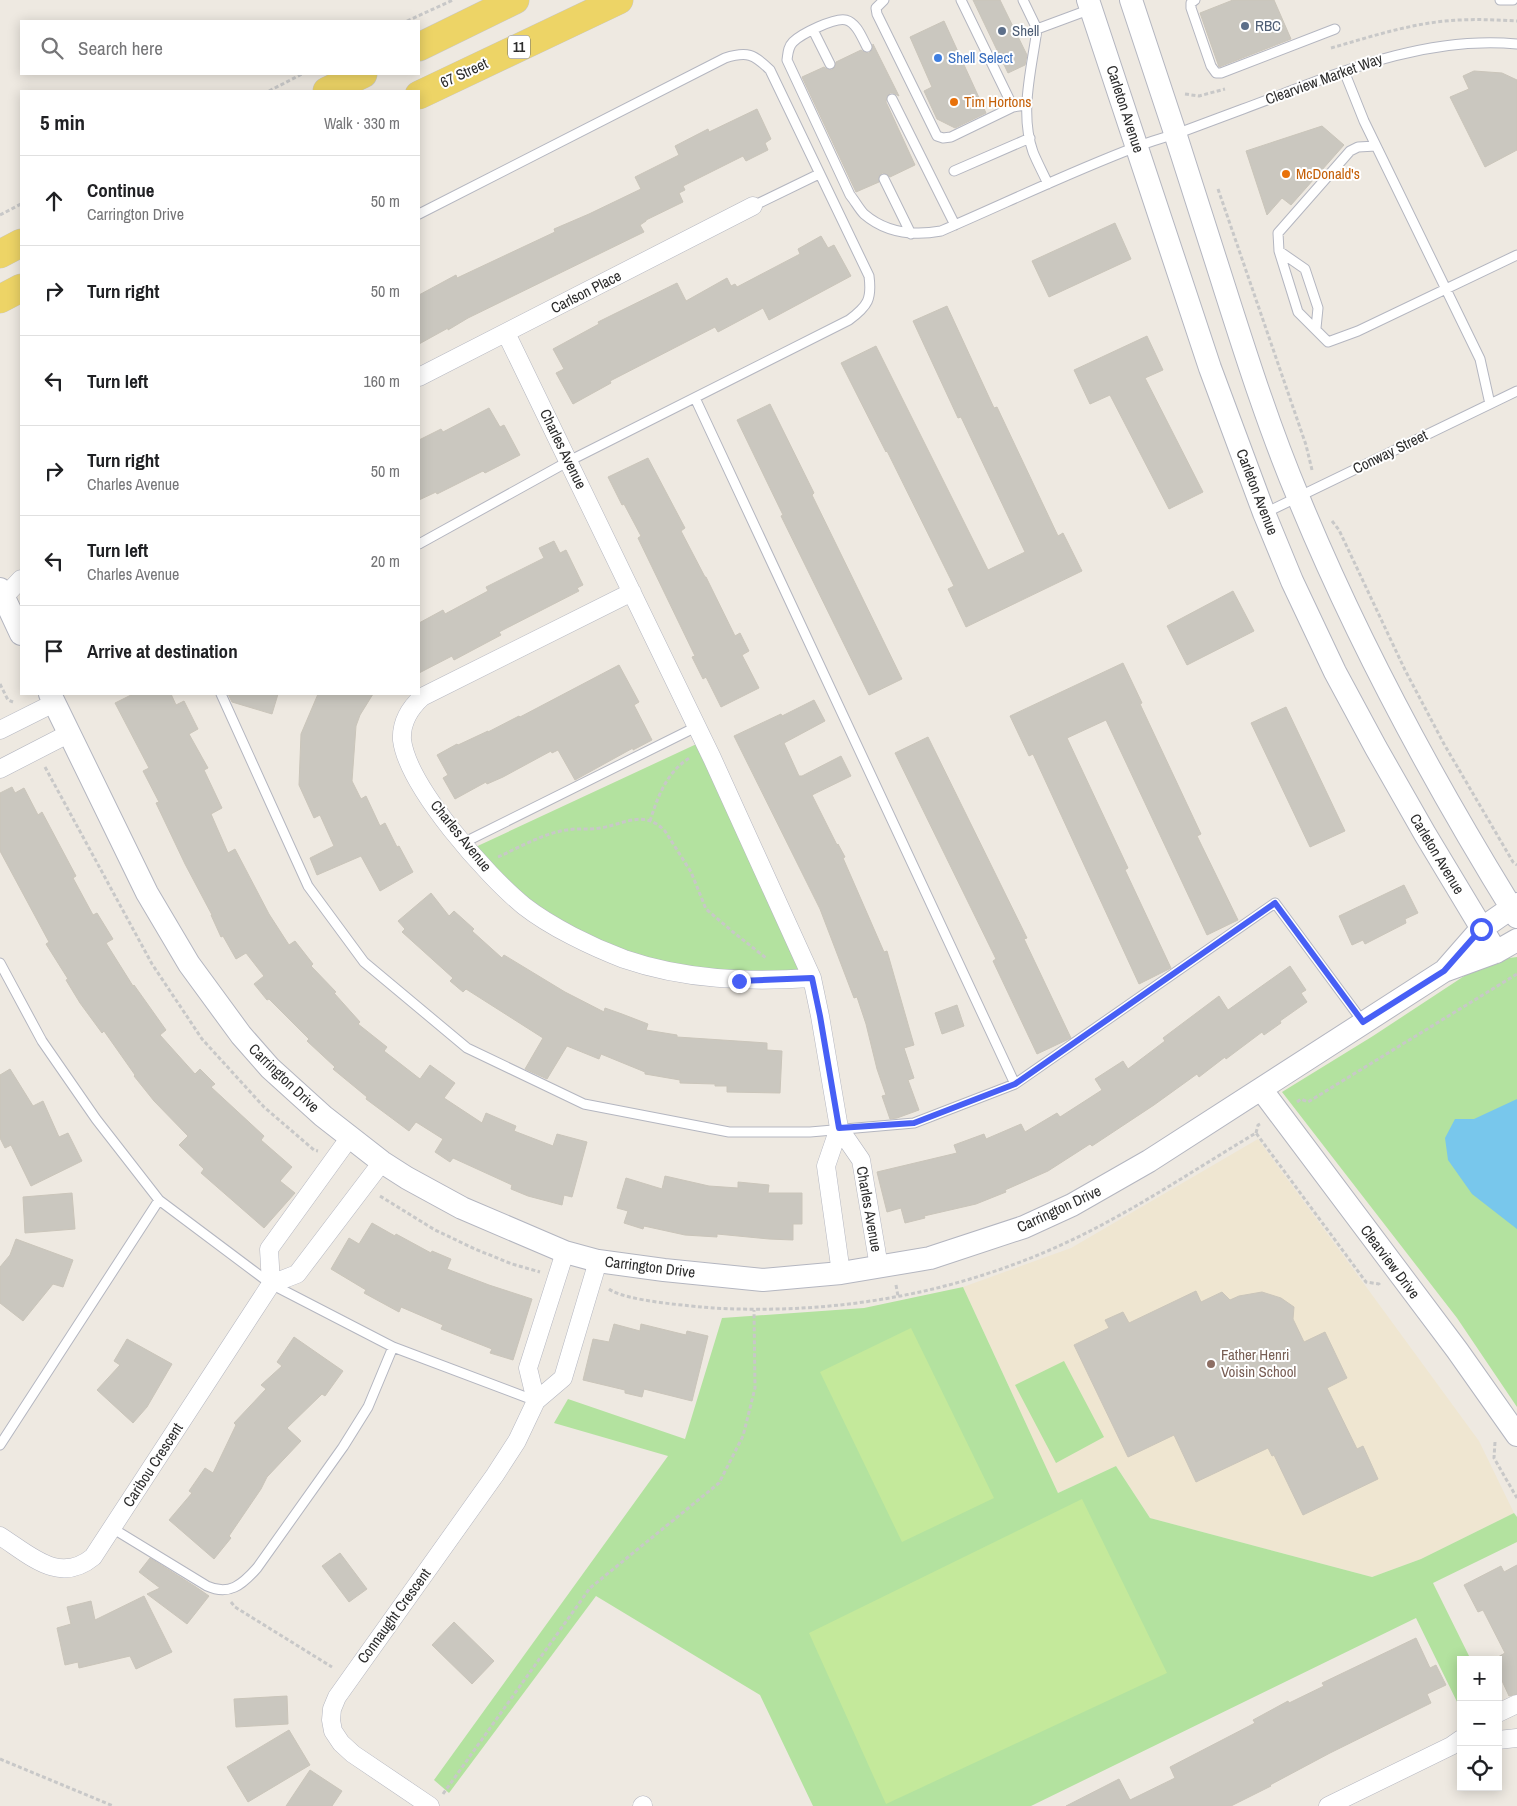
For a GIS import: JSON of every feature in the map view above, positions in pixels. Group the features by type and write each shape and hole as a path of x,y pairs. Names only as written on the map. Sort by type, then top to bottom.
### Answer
{"main road":[{"path":"420,47 515,0"},
{"name":"67 Street","path":"420,95 619,0"},
{"path":"329,90 361,75"},
{"path":"0,254 20,244"},
{"path":"0,299 20,289"}],"street":[{"path":"1131,0 1176,134 1255,383 1298,497 1363,643 1401,717 1454,812 1515,910"},
{"name":"Carleton Avenue","path":"1090,5 1210,368 1264,513 1292,581 1335,672 1400,791 1496,952"},
{"name":"Carlson Place","path":"420,376 753,206"},
{"name":"Charles Avenue","path":"506,332 707,748 812,978 839,1128 861,1160 879,1267"},
{"path":"20,580 8,594 20,631"},
{"name":"Charles Avenue","path":"632,592 422,697 414,704 404,725 402,738 405,752 420,783 439,813 481,865 524,906 563,931 624,959 674,973 739,981 812,978"},
{"path":"0,730 52,698"},
{"name":"Carrington Drive","path":"52,698 147,893 189,964 241,1035 270,1068 323,1116 382,1162 407,1178 462,1208 566,1252 598,1261 763,1280 841,1273 939,1255 1024,1227 1111,1184 1149,1161 1444,971 1496,952 1517,940"},
{"path":"0,769 70,733"},
{"name":"Carrington Drive","path":"1444,971 1481,929 1515,910"},
{"name":"Clearview Drive","path":"1261,1088 1457,1350 1517,1435"},
{"name":"Charles Avenue","path":"839,1128 826,1166 841,1273"},
{"path":"350,1137 269,1249 271,1284 297,1274 382,1162"},
{"path":"536,1401 528,1368 566,1252"},
{"name":"Connaught Crescent","path":"436,1800 353,1754 341,1743 333,1731 330,1720 332,1709 337,1697 495,1475 517,1441 536,1401 563,1378 598,1261"},
{"name":"Caribou Crescent","path":"0,1536 45,1565 59,1570 72,1569 94,1557 271,1284"},
{"path":"1502,1711 1517,1704"},
{"path":"1502,1740 1517,1738"},
{"path":"1328,1806 1457,1743"}],"lane":[{"path":"884,0 876,8 876,14 937,136 943,138 951,137 1013,107 1026,105"},
{"path":"961,0 1013,107"},
{"path":"1023,0 1037,29 1026,105 1030,138 1033,151 1048,184"},
{"path":"1195,0 1191,3 1191,8 1211,66 1216,72 1221,73 1335,29"},
{"path":"1500,0 1513,0"},
{"path":"1037,29 1090,5"},
{"path":"867,47 857,28 852,23 845,19 837,20 801,36 792,43 788,51 787,60 850,195 863,213 883,226 911,234"},
{"path":"813,30 830,64"},
{"name":"Clearview Market Way","path":"911,234 941,231 1137,146 1176,134 1392,55 1466,42 1517,44"},
{"path":"420,213 725,58 737,54 750,54 760,60 770,70 868,276 870,288 869,298 862,310 849,320 569,461 420,543"},
{"path":"1344,71 1364,121 1480,359 1490,404"},
{"path":"892,99 955,225"},
{"path":"954,171 1030,138"},
{"path":"1376,146 1358,147 1350,151 1278,233 1279,251 1298,312 1328,342 1358,331 1517,255"},
{"path":"753,206 819,174"},
{"path":"884,179 911,234"},
{"path":"1279,251 1304,269 1318,308 1316,328"},
{"name":"Conway Street","path":"1264,513 1517,391"},
{"path":"695,398 1015,1084"},
{"path":"221,695 308,886 364,962 467,1048 584,1104 729,1132 810,1132 914,1123 1015,1084 1275,903 1363,1022"},
{"path":"463,843 696,727"},
{"path":"0,963 42,1041 96,1119 159,1200 271,1284 393,1347 536,1401"},
{"path":"0,1445 159,1200"},
{"path":"112,1528 207,1586 221,1591 239,1584 257,1568 344,1447 368,1407 393,1347"}],"path":[{"path":"409,20 453,0"},
{"path":"1370,37 1423,24 1458,20 1517,21"},
{"path":"271,90 300,75"},
{"path":"1215,180 1306,445 1308,458"},
{"path":"0,215 20,205"},
{"path":"1328,519 1335,523 1339,530 1404,670 1444,744 1513,862 1517,865"},
{"path":"0,684 8,700 16,703"},
{"path":"650,821 657,799 666,781 676,768 684,761 707,748"},
{"path":"481,865 547,835 566,830 602,828 632,819 650,821 660,825 665,831 691,872 706,909 766,958"},
{"path":"1301,1099 1308,1102 1517,974"},
{"path":"606,1286 612,1291 658,1302 754,1310 851,1304 944,1288 1042,1253 1076,1238 1256,1133 1258,1125"},
{"path":"1256,1133 1366,1282 1379,1284 1384,1292"},
{"path":"378,1189 380,1196 443,1234 512,1264 538,1273 546,1270"},
{"path":"896,1284 898,1296"},
{"path":"436,1800 590,1588 719,1483 743,1436 755,1388 754,1310"},
{"path":"1490,1434 1495,1442 1494,1458 1517,1498"},
{"path":"221,1591 235,1607 332,1666"},
{"path":"0,1759 113,1806"}],"shaded area":[{"name":"Father Henri Voisin School","path":"1258,1139 1479,1441 1514,1513 1421,1559 1372,1577 1150,1518 1116,1466 1058,1493 963,1287 1071,1248"}],"green space":[{"path":"703,741 812,978 674,973 563,931 469,850"},
{"path":"1517,957 1517,1407 1457,1318 1282,1092 1373,1036 1487,961"},
{"path":"963,1287 1058,1493 1116,1466 1150,1518 1372,1577 1421,1559 1514,1513 1517,1517 1517,1542 1433,1583 1469,1656 1457,1656 1457,1702 1416,1618 1031,1806 813,1806 760,1695 596,1596 449,1793 434,1780 668,1456 554,1423 568,1399 685,1439 722,1318 864,1308"},
{"path":"911,1328 994,1498 902,1542 820,1372"},
{"path":"1064,1361 1104,1437 1056,1463 1015,1385"},
{"path":"1082,1499 1167,1673 886,1804 809,1633"}],"water":[{"path":"1517,1099 1517,1229 1472,1194 1448,1160 1445,1138 1455,1119 1474,1119"}],"building":[{"name":"Shell","path":"973,0 1000,0 1027,55 1025,65 1008,73"},
{"name":"RBC","path":"1233,0 1274,0 1291,39 1219,67 1200,13"},
{"path":"944,21 986,113 955,128 937,119 924,91 932,87 910,37"},
{"path":"873,44 899,96 890,93 887,96 886,102 915,165 890,177 882,173 879,176 879,182 856,192 802,77 824,67 832,70 836,62 861,50 869,53 872,50"},
{"path":"1474,71 1502,73 1517,80 1517,150 1485,167 1450,97 1469,89 1463,76"},
{"path":"757,109 771,139 765,143 768,150 746,161 743,156 683,186 685,190 679,193 683,202 646,220 640,225 644,232 420,343 420,294 456,275 457,278 555,232 554,229 641,189 635,177 679,155 675,146 708,129 709,132"},
{"name":"McDonald's","path":"1322,126 1344,145 1291,205 1282,198 1267,215 1246,151"},
{"path":"1115,223 1131,259 1049,297 1032,261"},
{"path":"821,236 828,248 834,245 851,276 769,320 763,308 718,332 715,327 610,381 611,383 573,404 556,373 564,369 553,349 599,324 598,322 677,283 686,301 727,278 731,286 735,284 737,287 800,254 798,249"},
{"path":"947,306 994,408 997,407 1058,536 1063,533 1082,571 966,627 948,589 954,586 841,363 876,346 988,570 1025,552 961,417 958,418 913,321"},
{"path":"1147,336 1163,370 1145,378 1203,492 1169,509 1110,395 1090,404 1074,370"},
{"path":"770,404 814,493 812,495 902,679 869,695 781,516 783,515 737,420"},
{"path":"489,408 500,427 504,425 520,455 485,473 483,471 437,494 436,492 420,500 420,440 441,429 443,432"},
{"path":"648,458 685,528 681,531 735,636 740,633 749,651 742,655 759,688 721,707 706,677 703,679 692,657 695,656 638,538 641,536 608,477"},
{"path":"554,541 560,553 566,550 583,585 577,588 579,591 499,632 501,635 454,660 452,656 420,672 420,622 443,610 445,614 488,591 486,587 544,558 539,548"},
{"path":"1233,591 1254,631 1187,665 1167,626"},
{"path":"1123,663 1142,703 1140,704 1201,834 1197,836 1238,920 1207,935 1106,720 1067,738 1128,868 1125,870 1171,968 1139,984 1033,754 1029,756 1010,716"},
{"path":"619,665 639,702 634,705 652,740 633,750 633,748 575,780 558,750 552,753 551,751 503,777 487,784 486,782 455,799 443,778 448,775 437,755 457,744 520,717"},
{"path":"131,695 171,695 176,705 184,701 198,729 189,734 208,768 204,770 222,808 211,814 228,853 235,849 269,914 289,945 295,941 313,964 311,966 336,992 334,993 360,1022 358,1024 387,1047 384,1051 420,1079 430,1065 455,1083 444,1098 482,1123 486,1113 516,1126 514,1131 553,1146 557,1134 587,1142 572,1197 564,1195 562,1205 528,1196 511,1189 512,1185 453,1158 450,1162 435,1152 443,1139 416,1122 409,1131 366,1099 367,1097 333,1069 335,1067 307,1041 309,1039 269,999 267,1000 254,984 264,976 246,953 236,959 223,936 221,937 212,915 156,803 159,802 143,771 149,768 115,703"},
{"path":"228,695 278,695 272,714 232,702"},
{"path":"318,695 372,695 360,715 356,726 352,781 361,799 366,796 380,826 385,823 413,872 380,891 361,856 317,875 310,858 334,846 320,815 314,818 299,785 301,734"},
{"path":"814,700 825,721 784,743 799,776 841,756 851,776 812,795 845,857 843,858 884,952 887,951 914,1045 904,1048 914,1078 908,1080 919,1110 897,1118 890,1119 882,1096 886,1095 857,997 854,998 820,909 734,736"},
{"path":"1286,707 1345,831 1310,847 1251,723"},
{"path":"928,737 1027,938 1024,939 1071,1038 1037,1054 993,961 996,959 895,753"},
{"path":"12,787 15,793 24,788 38,815 42,812 76,876 73,878 93,915 97,913 113,939 106,943 133,986 166,1030 160,1035 195,1074 200,1069 215,1084 211,1087 264,1136 261,1140 292,1167 280,1181 295,1193 264,1228 201,1173 204,1169 179,1145 188,1136 154,1101 134,1076 104,1031 102,1033 80,1003 66,980 68,979 46,944 49,942 0,851 0,793"},
{"path":"1404,885 1418,913 1405,919 1406,923 1365,944 1363,940 1352,945 1339,916"},
{"path":"431,893 449,916 454,911 474,929 472,931 502,958 504,955 565,992 604,1012 605,1008 648,1024 646,1030 677,1035 677,1037 767,1043 767,1050 782,1051 780,1093 727,1092 727,1086 680,1083 680,1080 645,1074 645,1072 601,1054 599,1059 567,1046 547,1079 525,1069 543,1038 466,989 463,992 450,981 453,978 402,932 405,929 398,921"},
{"path":"1290,966 1306,990 1301,993 1307,1002 1264,1035 1262,1032 1226,1059 1225,1057 1199,1077 1197,1074 1092,1146 1090,1144 1048,1171 1005,1190 1006,1192 976,1204 924,1216 925,1218 905,1223 901,1208 887,1212 877,1172 957,1153 954,1145 984,1134 986,1139 1021,1124 1025,1132 1057,1113 1060,1117 1102,1090 1095,1079 1123,1061 1128,1069 1165,1041 1163,1038 1219,996 1228,1010"},
{"path":"957,1005 964,1026 942,1034 935,1013"},
{"path":"10,1069 33,1106 43,1101 59,1137 68,1133 82,1161 31,1186 11,1145 5,1148 0,1138 0,1075"},
{"path":"665,1176 709,1186 738,1188 738,1182 769,1185 768,1193 802,1193 802,1224 793,1224 793,1240 717,1234 717,1237 685,1235 644,1226 643,1229 624,1223 628,1211 617,1208 626,1178 662,1189"},
{"path":"72,1193 75,1229 25,1233 23,1197"},
{"path":"372,1223 431,1253 432,1251 451,1259 447,1269 532,1299 513,1360 490,1353 492,1349 441,1329 443,1325 401,1307 399,1312 364,1293 366,1290 331,1269 349,1238 359,1244"},
{"path":"16,1239 73,1260 63,1287 53,1284 23,1321 0,1303 0,1267 10,1255"},
{"path":"1196,1291 1201,1302 1222,1292 1230,1300 1239,1296 1262,1292 1281,1298 1294,1307 1293,1319 1304,1342 1325,1332 1347,1378 1327,1388 1357,1449 1363,1446 1378,1479 1303,1515 1274,1455 1272,1456 1268,1448 1196,1482 1174,1435 1128,1457 1074,1345 1109,1328 1105,1320 1123,1312 1129,1323"},
{"path":"614,1324 640,1331 641,1324 686,1335 687,1331 708,1336 692,1401 644,1389 642,1397 625,1393 625,1390 583,1380 593,1339 609,1342"},
{"path":"294,1337 343,1371 325,1396 322,1394 287,1428 301,1441 267,1477 229,1536 231,1538 214,1559 169,1520 192,1493 189,1491 205,1468 213,1473 236,1425 234,1423 266,1389 261,1385 282,1366 277,1362"},
{"path":"127,1339 172,1364 147,1407 133,1423 97,1390 120,1365 114,1361"},
{"path":"340,1553 367,1589 349,1602 322,1566"},
{"path":"150,1558 209,1596 187,1624 147,1594 160,1588 139,1572"},
{"path":"1517,1565 1517,1694 1509,1696 1502,1681 1502,1656 1500,1656 1505,1653 1483,1610 1478,1612 1464,1585 1501,1566 1504,1572"},
{"path":"144,1596 172,1652 136,1669 130,1656 79,1668 78,1662 65,1665 57,1628 71,1624 67,1607 91,1601 95,1620"},
{"path":"454,1622 494,1661 472,1684 432,1645"},
{"path":"1416,1638 1430,1668 1436,1665 1446,1685 1427,1694 1431,1703 1330,1753 1231,1806 1066,1806 1119,1779 1130,1800 1175,1778 1170,1767 1255,1723 1253,1720 1288,1701 1289,1703 1324,1686 1322,1683"},
{"path":"287,1696 288,1724 236,1727 234,1699"},
{"path":"289,1730 310,1765 248,1802 227,1767"},
{"path":"310,1770 342,1791 332,1806 286,1806"}],"place":[{"name":"RBC","path":"1245,26"},
{"name":"Shell","path":"1002,31"},
{"name":"Shell Select","path":"938,58"},
{"name":"Tim Hortons","path":"954,102"},
{"name":"McDonald's","path":"1286,174"},
{"name":"Father Henri Voisin School","path":"1211,1364"}],"route":[{"path":"739,981 812,978 839,1128 914,1123 1015,1084 1275,903 1363,1022 1444,971 1481,929"}]}
